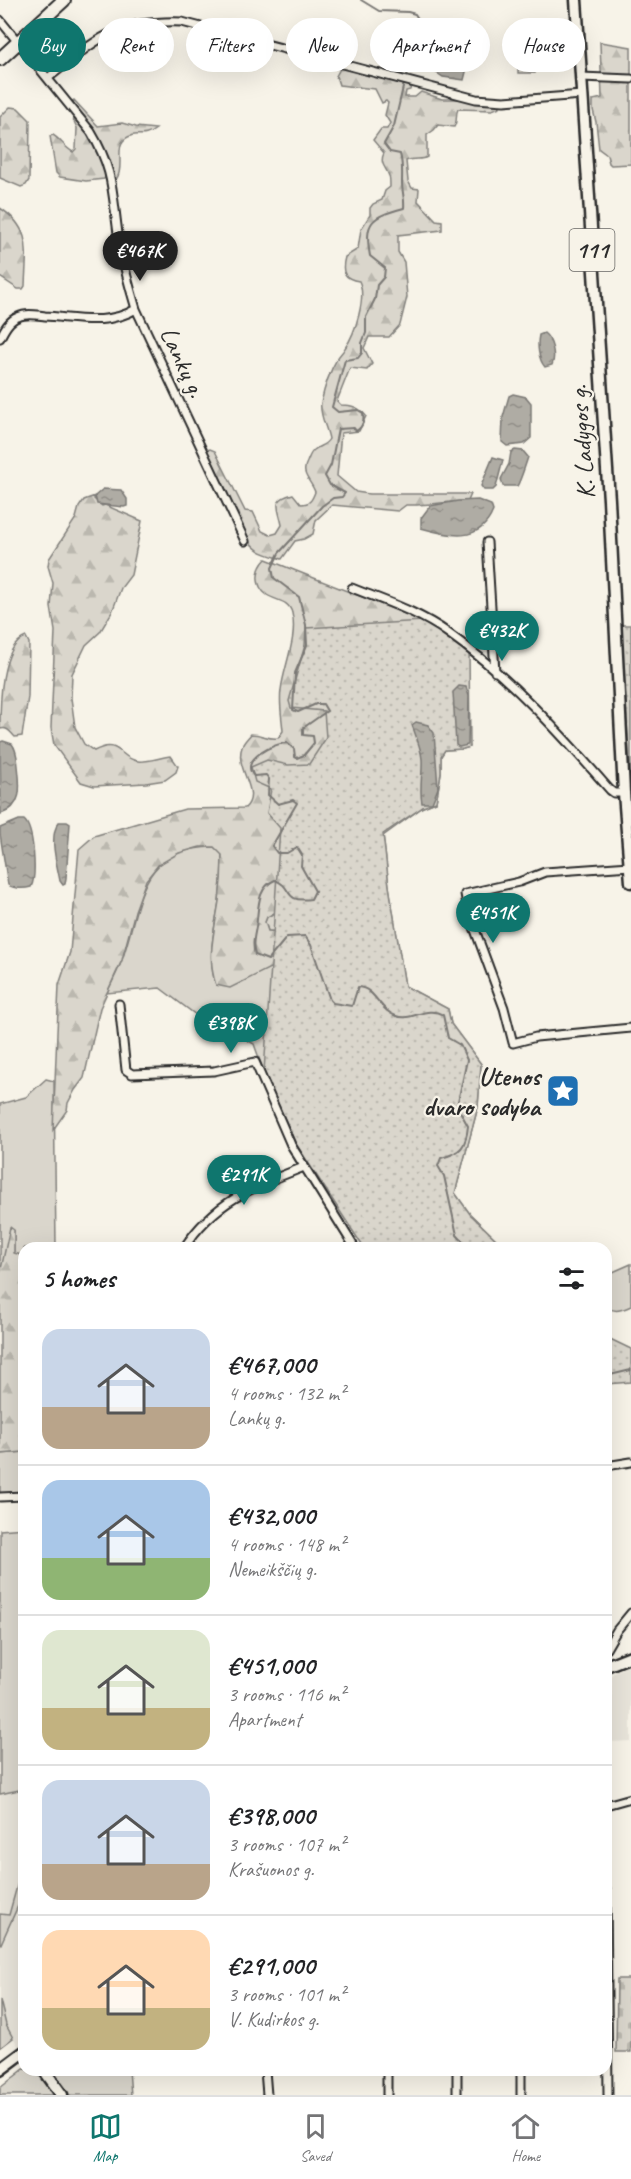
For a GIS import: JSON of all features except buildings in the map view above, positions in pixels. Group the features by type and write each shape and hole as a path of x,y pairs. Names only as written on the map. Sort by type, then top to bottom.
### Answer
{"highway":[{"path":"45,18 64,0"},
{"path":"0,59 18,43"}],"main road":[{"name":"K. Ladygos g.","path":"576,0 609,500 624,793 631,882"},
{"path":"612,1664 631,1656"},
{"path":"0,2070 18,2056"},
{"path":"48,2076 62,2095"}],"street":[{"name":"Lankų g.","path":"0,20 18,43"},
{"path":"48,78 97,40 117,28 158,21 182,22 226,32 484,100 582,95"},
{"name":"Lankų g.","path":"43,72 91,132 103,151 110,170 115,194 117,227 127,279 136,309 245,541"},
{"path":"581,77 631,79"},
{"path":"0,338 11,321 30,314 106,320 124,316 136,309"},
{"path":"487,542 495,672"},
{"path":"352,588 411,611 447,632 495,672 569,742 610,790 614,793 624,793"},
{"path":"630,866 545,872 519,882 465,894 468,911 504,1008 513,1043 536,1037 631,1028"},
{"path":"119,1004 126,1070 132,1074 214,1071 255,1062 291,1145 352,1242"},
{"path":"189,1242 212,1214 229,1200 269,1180 304,1167"},
{"path":"612,1465 631,1462"},
{"path":"0,1497 18,1496"},
{"path":"612,1639 631,1612"},
{"path":"612,1803 631,1798"},
{"path":"265,2076 267,2095"},
{"path":"387,2076 387,2095"},
{"path":"457,2076 457,2095"},
{"path":"521,2076 521,2095"},
{"path":"608,2076 608,2095"}],"shaded area":[{"path":"631,1664 631,1741 612,1742 612,1674"},
{"path":"18,1790 18,1883 9,1915 0,1914 0,1794"},
{"path":"18,1906 18,2046 6,2025 0,2000 0,1946"}],"green space":[{"path":"600,42 631,47 631,164 611,165 607,155 599,149 593,100 602,98"},
{"path":"338,72 358,72 411,86 410,90 406,91 405,97 415,97 421,92 442,99 498,104 500,107 492,110 458,109 454,127 438,125 427,135 427,157 406,161 408,181 412,188 419,189 418,201 436,220 442,221 442,230 398,235 398,252 404,262 407,297 400,325 389,337 369,337 364,348 372,364 367,370 350,368 337,401 341,405 358,409 366,416 359,431 341,433 337,476 356,492 471,494 468,501 406,505 398,511 332,505 316,520 313,534 295,541 282,559 260,551 248,540 205,451 210,449 215,451 245,511 253,512 262,531 270,535 277,533 282,525 278,509 281,499 293,494 301,504 304,504 310,501 315,492 305,474 305,467 313,451 329,439 321,412 322,398 334,364 353,334 361,306 359,281 350,279 345,274 343,267 345,257 358,249 361,229 370,215 370,208 382,200 385,191 390,187 389,177 383,163 384,153 373,140 381,129 387,129 390,123 385,115 388,103 386,101 382,103 375,89 339,85 336,76"},
{"path":"74,100 98,126 122,123 156,129 147,134 132,135 124,140 120,150 120,168 117,178 114,179 107,156 97,138 69,103"},
{"path":"10,107 18,108 30,120 29,180 21,187 0,178 0,117"},
{"path":"75,116 97,151 107,175 104,179 86,181 60,177 56,173 50,136 53,135 73,152 76,149 77,128 73,119"},
{"path":"0,208 11,216 23,233 26,252 23,289 18,289 0,277"},
{"path":"95,496 94,499 102,506 105,505 142,521 131,575 121,588 112,612 100,632 86,645 72,674 71,698 75,727 84,744 94,751 103,747 114,747 127,757 141,761 171,756 178,766 176,772 165,780 94,786 81,782 54,745 51,728 55,631 51,607 53,583 48,566 49,559 76,518 84,500"},
{"path":"266,559 423,621 470,747 445,750 441,756 441,773 436,802 423,807 285,907 267,917 265,922 268,931 281,932 284,961 230,988 216,985 212,964 212,943 220,890 222,855 214,847 200,847 179,853 158,865 146,880 122,960 100,1008 84,1078 53,1130 59,985 70,952 79,849 94,836 185,809 245,808 251,795 241,764 243,743 251,734 278,738 283,731 280,695 292,642 293,622 288,606 267,595 260,587 258,572"},
{"path":"423,621 469,652 470,747 445,750 441,756 441,773 436,802 423,807 383,834 405,986 448,1009 451,1024 481,1064 478,1107 455,1193 470,1214 499,1242 360,1242 296,1144 264,1072 280,828 267,813 271,789 255,782 251,767 267,760 288,765 309,764 326,738 324,711 291,708 289,701 305,645 306,628"},
{"path":"621,625 631,625 631,787"},
{"path":"26,637 29,643 28,697 22,736 15,737 7,729 0,729 1,692 6,664 11,652 17,643"},
{"path":"383,834 405,986 448,1009 451,1024 481,1064 478,1107 455,1193 470,1214 499,1242 360,1242 296,1144 254,1044 242,1037 212,1027 160,988 107,993 122,960 146,883 156,868 170,857 188,850 214,847 222,854 212,954 216,985 281,932 268,931 265,922 267,917 285,907"},
{"path":"46,1079 54,1081 56,1242 18,1242 18,1254 14,1253 14,1230 0,1274 0,1104 26,1097"},
{"path":"10,1227 14,1230 14,1253 18,1254 18,1452 0,1454 0,1274"},
{"path":"631,1264 631,1306 625,1309 612,1310 612,1272"},
{"path":"612,1340 631,1349 631,1382 612,1384"},
{"path":"18,1452 18,1492 0,1493 0,1454"},
{"path":"18,1528 18,1790 0,1794 0,1530"},
{"path":"18,1883 18,1906 0,1946 0,1914 9,1915"},
{"path":"617,1979 631,1979 631,2052 616,2052"},
{"path":"0,2000 6,2025 13,2038 0,2048"},
{"path":"18,2074 18,2076 129,2076 131,2095 0,2095 0,2088"}],"water":[{"path":"436,72 466,72 464,80 443,77"},
{"path":"544,333 551,343 554,357 552,365 545,367 539,356 538,347 539,335"},
{"path":"513,394 526,397 531,403 531,438 524,444 507,446 502,442 503,417 509,396"},
{"path":"523,451 528,457 526,464 517,486 503,486 501,479 509,464 511,452"},
{"path":"493,457 503,460 496,487 493,490 484,490 481,486"},
{"path":"103,489 121,490 127,499 127,506 97,504 95,496"},
{"path":"478,500 491,505 493,511 487,522 472,533 453,535 421,528 421,518 430,506"},
{"path":"459,686 466,687 469,696 468,745 459,747 456,745 453,692"},
{"path":"416,722 428,725 434,733 438,788 432,803 422,803 422,759 412,725"},
{"path":"0,742 12,744 15,749 20,787 14,806 1,814"},
{"path":"24,820 27,825 34,852 33,881 31,887 25,888 8,885 0,834 0,828"},
{"path":"59,822 70,824 66,878 63,885 55,859 54,835"}],"waterway":[{"path":"361,0 379,11 415,14 427,33 428,40 413,56 406,78"},
{"path":"404,83 394,126 384,144 390,152 400,154 404,208 384,214 372,222 369,228 370,256 385,268 384,277 377,285 375,299 366,317 362,353 358,358 345,360 332,407 338,412 358,410 363,413 363,423 356,431 354,428 338,429 331,465 325,476 330,485 345,493 342,497 333,498 322,506 279,553 272,568 274,578 299,597 306,625 307,645 295,673 293,710 298,712 316,704 323,704 327,711 303,728 303,735 313,736 314,743 304,755 297,758 294,749 287,743 281,744 267,749 254,759 250,770 254,776 266,775 269,779 268,795 278,804 293,800 297,803 272,846 277,853 287,853 297,847 302,855 301,866 315,891 311,899 302,900 292,897 285,886 275,880 264,888 261,894 254,948 255,955 268,960 287,937 305,936 311,945 333,1003 352,1006 358,987 369,991 385,1009 396,1016 408,1017 431,1012 443,1015 448,1038 460,1045 467,1060 457,1106 468,1126 466,1139 458,1151 441,1158 438,1166 444,1176 457,1235 463,1242"},
{"path":"612,1375 631,1370"}],"place":[{"name":"Utenos dvaro sodyba","path":"563,1091"}]}
